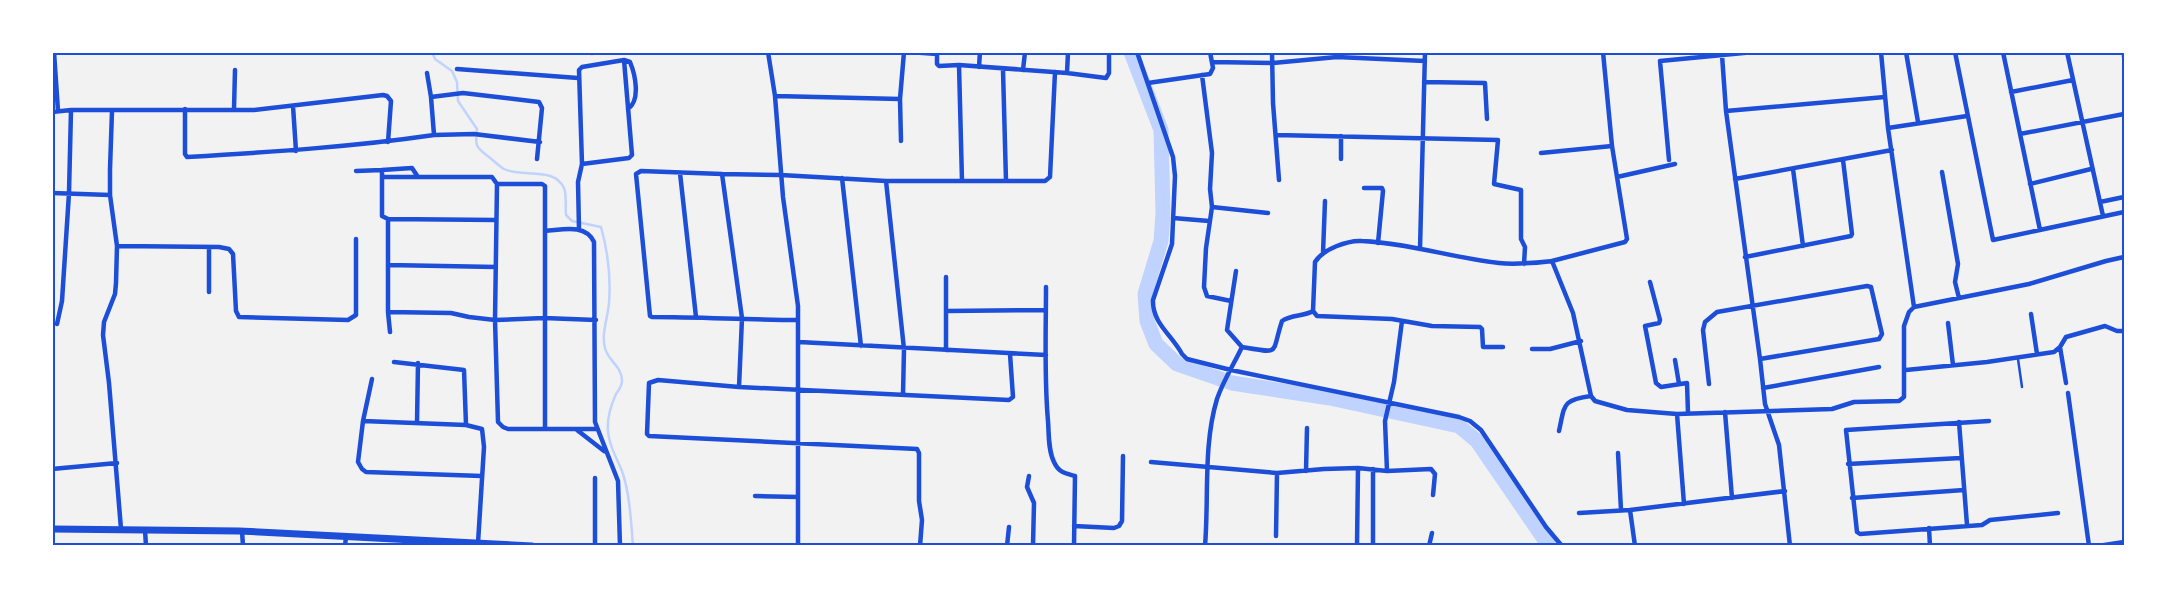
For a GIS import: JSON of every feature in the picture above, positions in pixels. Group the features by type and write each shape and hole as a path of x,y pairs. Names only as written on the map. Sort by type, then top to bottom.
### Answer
{"main road":[{"path":"52,529 242,531 461,544 532,546"}],"street":[{"path":"54,52 55,111 234,109 293,106 387,96 391,100 388,142"},
{"path":"768,52 775,96 781,175 798,320 798,546"},
{"path":"901,141 900,98 904,52"},
{"path":"909,52 937,53 937,64 939,66 959,65 1003,70 1067,73 1106,78 1109,73 1109,55"},
{"path":"979,67 980,52"},
{"path":"1023,70 1025,52"},
{"path":"1067,73 1068,52"},
{"path":"1137,52 1172,157 1174,176 1172,241 1153,300 1155,318 1187,358 1229,372 1458,416 1470,421 1481,430 1546,528 1562,546"},
{"path":"1148,83 1210,74 1212,71 1210,52"},
{"path":"1272,52 1273,103 1279,180"},
{"path":"1420,249 1424,52"},
{"path":"1503,347 1483,347 1482,329 1480,327 1432,326 1402,321 1317,316 1312,311 1315,262 1323,253 1350,242 1362,241 1481,260 1524,264 1552,261 1627,241 1612,146 1603,52"},
{"path":"1669,160 1660,61 1754,52"},
{"path":"1881,52 1888,128 1914,307"},
{"path":"1906,52 1918,122"},
{"path":"1956,52 1993,240 2124,212"},
{"path":"2003,52 2040,230"},
{"path":"2067,52 2091,169 2103,216"},
{"path":"2124,52 2124,57"},
{"path":"1722,55 1726,111 1763,388 1767,410 1774,425 1779,445 1790,546"},
{"path":"1212,62 1231,60 1272,63 1337,57 1424,61"},
{"path":"582,164 631,157 632,155 624,60"},
{"path":"579,228 578,182 582,164 579,70 582,67 624,60 630,62 634,72 635,98 632,106 628,109"},
{"path":"959,65 962,181"},
{"path":"457,69 578,78"},
{"path":"234,109 235,70"},
{"path":"1003,70 1006,181"},
{"path":"798,320 652,317 649,313 636,176 641,171 781,175 886,181 1006,181 1038,183 1050,177 1054,72"},
{"path":"427,73 434,135"},
{"path":"1202,75 1211,144 1210,198 1212,207 1206,248 1205,294 1231,301"},
{"path":"2011,92 2073,80"},
{"path":"1424,82 1485,83 1487,119"},
{"path":"431,97 463,93 539,102 542,108 537,160"},
{"path":"775,96 900,98"},
{"path":"1726,111 1885,97"},
{"path":"293,106 296,151"},
{"path":"185,109 185,154 187,157 296,151 388,142 434,135 474,134 540,142"},
{"path":"56,324 62,301 69,193 71,110"},
{"path":"112,111 110,196 117,246 115,294 104,322 103,335 121,529"},
{"path":"2020,134 2124,114"},
{"path":"1888,128 1968,116"},
{"path":"1276,135 1498,140 1494,184 1521,190 1521,239 1525,247 1524,264"},
{"path":"1341,136 1342,159"},
{"path":"1541,152 1612,146"},
{"path":"1735,179 1892,150"},
{"path":"1745,257 1847,238 1852,234 1843,160"},
{"path":"1617,176 1675,164"},
{"path":"356,171 409,167 415,170 418,177"},
{"path":"1793,169 1802,246"},
{"path":"2030,184 2091,169"},
{"path":"382,170 382,216 388,219 496,220"},
{"path":"1942,172 1958,264 1955,282 1959,298"},
{"path":"680,173 696,317"},
{"path":"722,174 742,318 739,387"},
{"path":"382,177 490,176 497,184 495,320 498,422 508,429 596,429"},
{"path":"842,178 861,346"},
{"path":"886,181 904,350 902,395"},
{"path":"497,184 544,184 545,428"},
{"path":"1364,188 1382,188 1383,191 1378,243"},
{"path":"52,193 110,196"},
{"path":"2100,202 2124,197"},
{"path":"1323,253 1325,201"},
{"path":"1212,207 1268,213"},
{"path":"1173,218 1209,221"},
{"path":"388,219 388,312 390,332"},
{"path":"544,231 579,228 587,232 594,242 596,429 618,482 620,546"},
{"path":"117,246 229,249 232,251 236,311 239,317 348,320 356,315 356,239"},
{"path":"209,247 209,292"},
{"path":"1552,261 1564,286 1581,341 1591,396 1597,403 1627,410 1677,414 1822,409 1866,400 1899,401 1904,397 1906,370 1904,326 1909,312 1914,307 2037,283 2124,257"},
{"path":"388,265 496,267"},
{"path":"1236,271 1227,330 1242,347 1262,350 1274,349 1277,346 1282,321 1290,316 1307,314 1312,311"},
{"path":"946,277 946,350"},
{"path":"1650,282 1660,322 1644,326 1656,382 1661,387 1687,383 1688,413"},
{"path":"1709,384 1703,332 1706,322 1720,310 1867,286 1871,287 1882,334 1879,339 1760,359"},
{"path":"1046,287 1046,399 1050,446 1053,461 1060,471 1063,474 1075,476 1074,546"},
{"path":"947,311 1046,310"},
{"path":"388,312 450,313 495,320 544,318 596,320"},
{"path":"2031,314 2036,354"},
{"path":"1387,471 1386,417 1390,404 1402,321"},
{"path":"1948,323 1953,365"},
{"path":"1906,370 2054,352 2060,347 2066,337 2074,333 2105,326 2117,331 2124,331"},
{"path":"1532,349 1550,349 1581,341"},
{"path":"799,342 904,350 1046,355"},
{"path":"1205,546 1212,423 1222,386 1242,347"},
{"path":"2060,347 2066,383"},
{"path":"920,546 922,520 918,501 918,449 650,436 647,434 649,384 658,380 739,387 1011,400 1013,397 1010,354"},
{"path":"1675,360 1679,384"},
{"path":"394,362 418,363 464,370 466,425"},
{"path":"417,423 418,363"},
{"path":"1763,388 1879,367"},
{"path":"372,379 363,421 358,462 362,469 366,472 482,476"},
{"path":"2068,393 2089,546"},
{"path":"1559,431 1568,402 1572,398 1591,396"},
{"path":"1725,412 1732,498"},
{"path":"1677,414 1684,504"},
{"path":"363,421 466,425 482,429 484,447 478,543"},
{"path":"1989,421 1846,430 1855,530 1860,534 1982,525 1990,520 2058,513"},
{"path":"1959,422 1968,525"},
{"path":"1306,471 1307,428"},
{"path":"577,430 605,452"},
{"path":"1618,453 1621,510"},
{"path":"1074,526 1114,528 1119,526 1122,521 1124,456"},
{"path":"1848,464 1961,458"},
{"path":"1151,462 1277,473 1324,468 1358,468 1387,471 1431,469 1436,474 1433,495"},
{"path":"52,469 116,463"},
{"path":"1357,546 1358,468"},
{"path":"1373,470 1373,546"},
{"path":"1276,536 1277,473"},
{"path":"1029,476 1027,487 1034,503 1033,546"},
{"path":"595,478 595,546"},
{"path":"1852,498 1964,490"},
{"path":"1579,513 1630,510 1785,491"},
{"path":"755,496 798,497"},
{"path":"1630,510 1635,546"},
{"path":"1007,546 1009,527"},
{"path":"1929,528 1930,546"},
{"path":"145,530 146,546"},
{"path":"242,531 243,546"},
{"path":"1429,546 1432,534"},
{"path":"345,546 346,537"},
{"path":"2098,546 2124,542"}],"lane":[{"path":"2018,357 2022,387"}],"waterway":[{"path":"432,52 435,59 452,71 457,82 458,101 477,129 476,142 481,151 504,169 553,177 564,188 566,215 572,221 601,227 607,255 610,284 604,343 609,357 620,371 622,381 611,408 608,431 610,443 621,469 627,491 633,546"},
{"path":"1131,52 1161,130 1163,213 1161,241 1145,294 1147,321 1156,344 1177,364 1232,383 1330,398 1459,426 1477,441 1549,546"}]}
